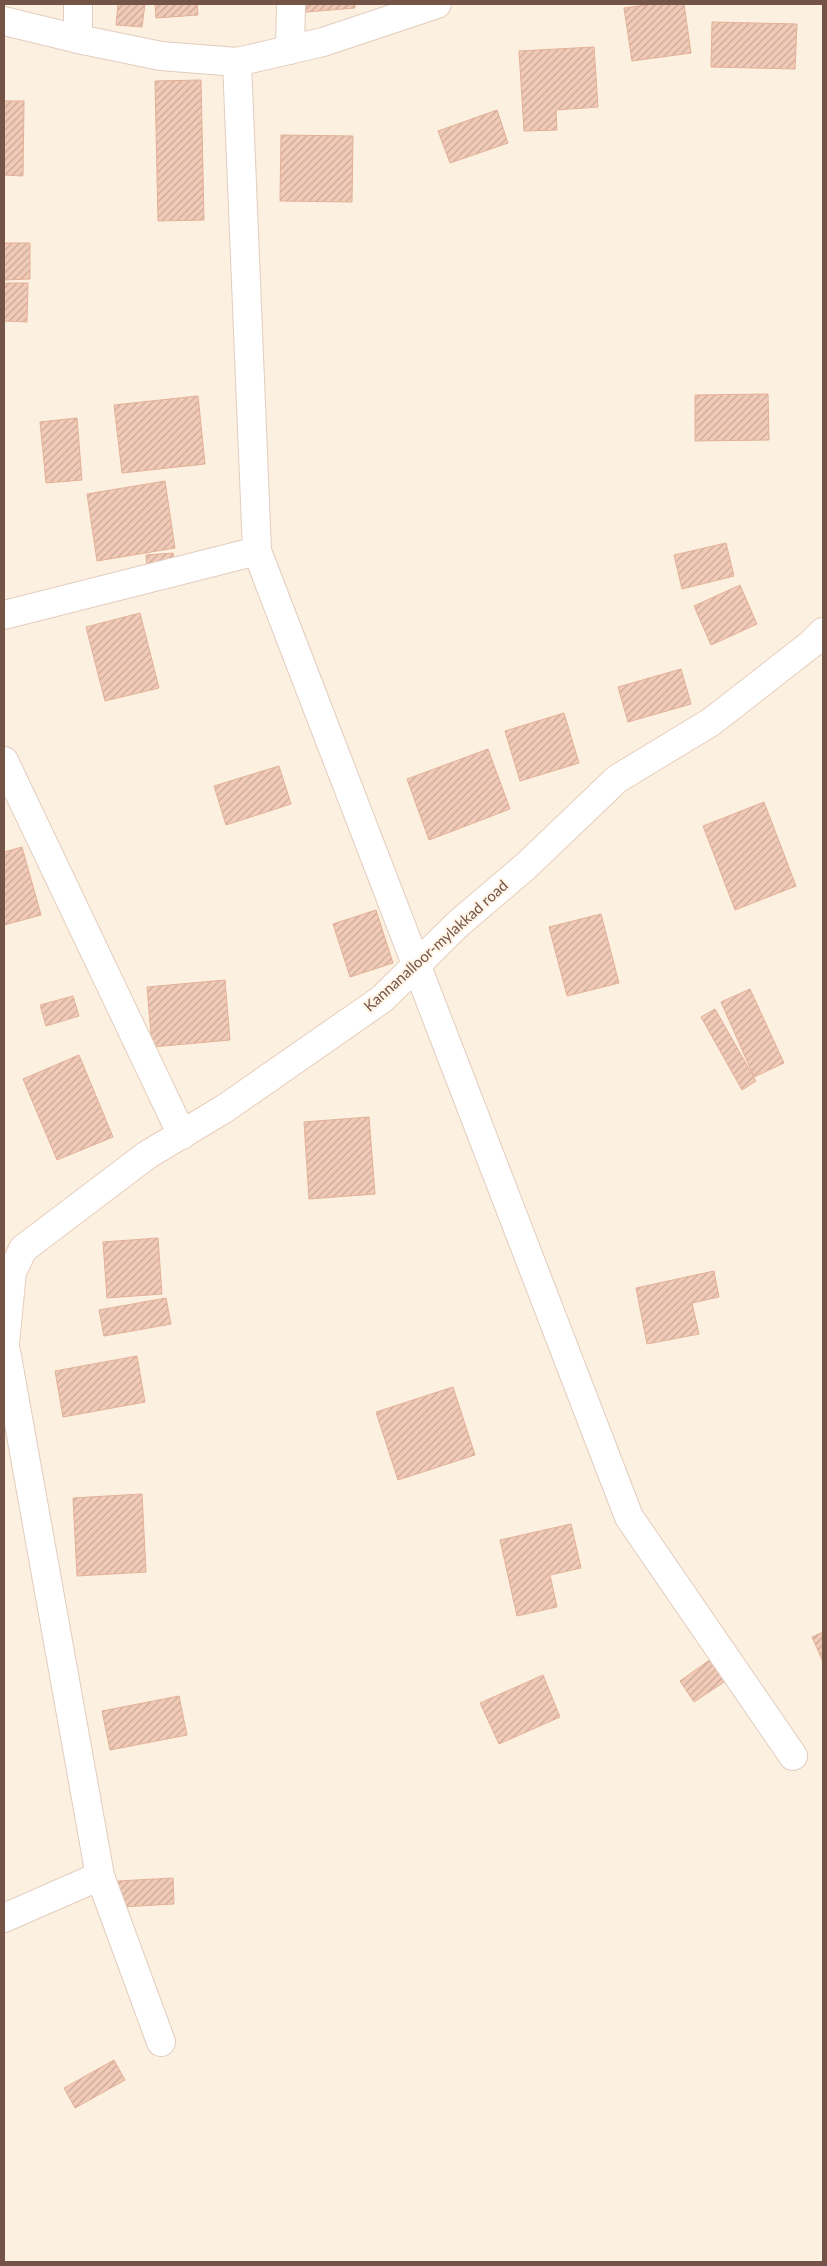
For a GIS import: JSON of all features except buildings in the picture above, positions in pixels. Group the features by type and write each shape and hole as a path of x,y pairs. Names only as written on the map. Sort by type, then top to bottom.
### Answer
{"street":[{"path":"78,4 78,39"},
{"path":"290,50 291,4"},
{"path":"4,21 161,56 236,62 323,42 437,4"},
{"path":"236,62 257,551 629,1517 793,1756"},
{"path":"4,616 257,551"},
{"name":"Kannanalloor-mylakkad road","path":"161,2042 100,1876 5,1352 12,1272 23,1249 147,1155 224,1110 382,998 459,924 526,866 617,780 711,722 812,644 823,632"},
{"path":"4,761 182,1135"},
{"path":"4,1918 100,1876"}]}
